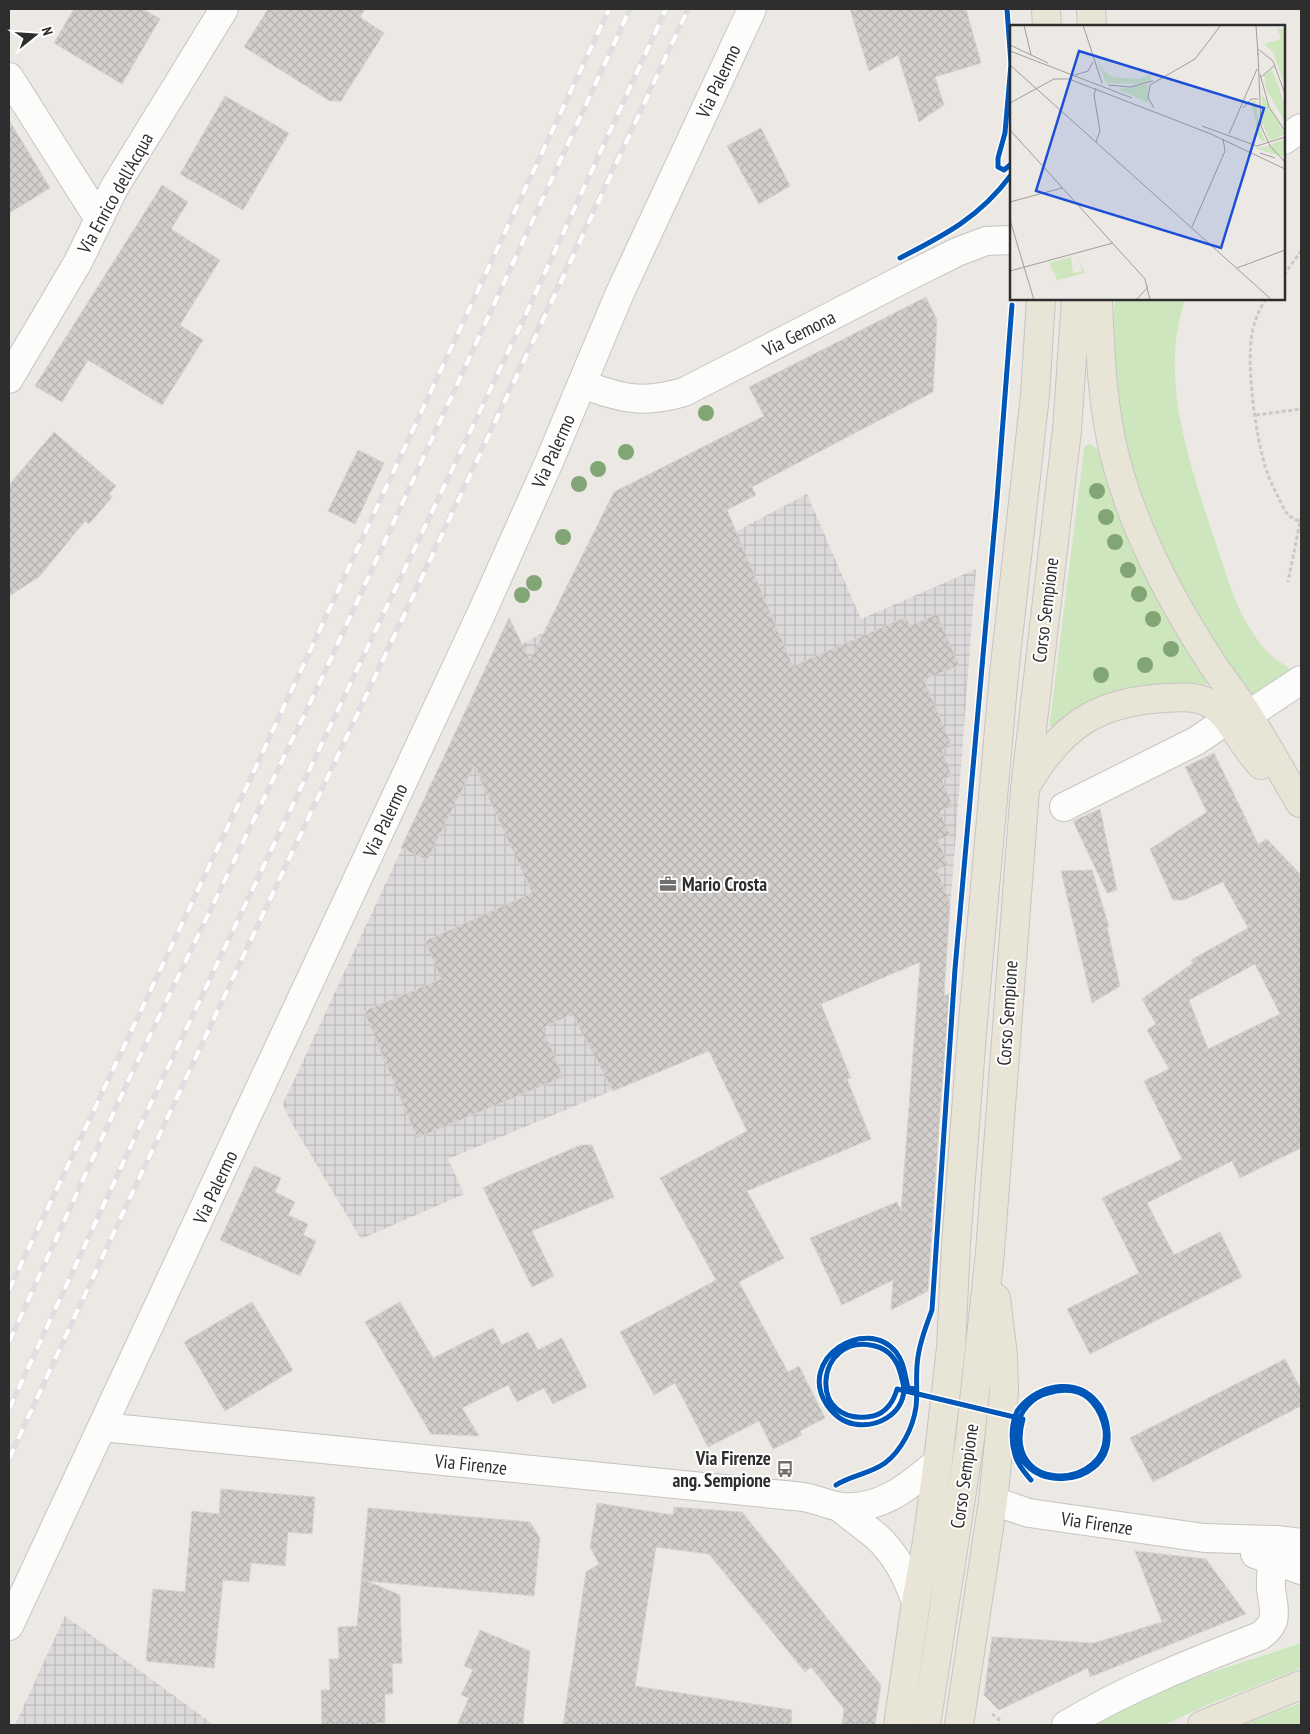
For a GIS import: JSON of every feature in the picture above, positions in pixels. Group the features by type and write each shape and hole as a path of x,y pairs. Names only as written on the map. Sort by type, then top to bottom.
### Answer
{"main road":[{"path":"1046,9 1047,25"},
{"name":"Corso Sempione","path":"898,1725 927,1542 951,1348 956,1244 972,1043 1003,684 1034,395 1041,300"},
{"name":"Corso Sempione","path":"926,1725 970,1439 990,1252 1025,789 1067,430 1076,300"},
{"path":"1098,300 1106,414 1125,490 1139,529 1160,574 1213,664 1237,717 1301,804"},
{"path":"1025,789 1044,758 1059,739 1075,726 1103,711 1150,699 1195,698 1210,703 1237,717"},
{"path":"959,1725 993,1500 1004,1392 1003,1355 990,1252"},
{"path":"1202,1725 1301,1685"}],"street":[{"name":"Via Enrico dell'Acqua","path":"9,379 78,262 114,188 224,9"},
{"name":"Via Palermo","path":"9,1626 482,612 619,295 752,9"},
{"path":"9,77 99,219"},
{"path":"1285,139 1301,128"},
{"name":"Via Gemona","path":"582,384 634,400 668,397 684,392 957,252 986,241 1010,240"},
{"path":"1064,807 1196,741 1301,680"},
{"name":"Via Firenze","path":"102,1427 784,1495 808,1498 839,1506 856,1507 886,1499 900,1492 938,1462"},
{"name":"Via Firenze","path":"993,1500 1029,1513 1204,1538 1283,1547 1301,1570"},
{"name":"Via Firenze","path":"839,1506 876,1536 888,1549 908,1580 916,1602"},
{"path":"1066,1725 1126,1692 1164,1674 1260,1636 1268,1630 1273,1620 1274,1610 1271,1588 1283,1547"}],"path":[{"path":"1285,274 1301,251"},
{"path":"1266,300 1255,322 1250,343 1256,415 1263,456 1272,485 1289,516 1300,522"},
{"path":"1256,415 1301,409"},
{"path":"1288,582 1301,516"}],"shaded area":[{"name":"Mario Crosta","path":"807,494 861,619 976,569 947,951 448,1159 464,1194 361,1239 291,1122 283,1104 509,618 522,644"},
{"path":"65,1616 214,1725 15,1725"}],"green space":[{"path":"1116,300 1185,300 1176,341 1175,378 1177,402 1187,451 1238,607 1257,639 1267,651 1276,660 1290,669 1289,675 1248,699 1192,603 1159,536 1145,502 1121,423 1113,331"},
{"path":"1090,444 1099,453 1114,499 1208,681 1203,686 1074,711 1052,727 1050,726 1050,721 1084,449 1085,446"},
{"path":"1301,1643 1301,1668 1207,1705 1164,1725 1095,1725 1119,1711 1169,1688"},
{"path":"1301,1703 1301,1725 1242,1725"}],"building":[{"path":"74,9 143,9 160,19 122,84 54,43"},
{"path":"268,9 365,9 360,17 384,33 341,101 330,101 244,47"},
{"path":"850,9 966,9 981,63 935,77 944,105 919,122 898,55 869,71"},
{"path":"225,96 289,133 243,210 180,174"},
{"path":"9,120 50,188 9,213"},
{"path":"761,128 790,186 759,204 727,146"},
{"path":"162,185 188,202 171,229 220,260 180,325 203,340 162,405 88,360 62,402 35,386"},
{"name":"Mario Crosta","path":"926,297 937,320 933,392 752,487 756,495 727,510 793,666 906,617 910,626 937,614 959,665 924,680 952,746 942,750 952,776 942,780 953,806 940,811 950,835 938,840 948,865 937,870 950,903 944,996 950,993 928,1291 891,1310 893,1280 842,1305 810,1238 897,1202 901,1211 920,962 821,1004 851,1078 847,1079 871,1139 747,1191 784,1258 739,1282 788,1372 799,1366 825,1418 800,1431 802,1435 773,1449 759,1421 708,1447 675,1383 654,1395 620,1332 716,1280 660,1178 747,1131 709,1051 613,1091 572,1014 543,1028 563,1077 417,1138 364,1011 441,979 425,941 532,893 474,766 427,860 401,848 509,618 530,660 614,492 764,416 749,387"},
{"path":"54,432 116,486 109,494 112,497 89,524 85,521 39,577 9,596 9,485"},
{"path":"358,450 384,463 355,524 328,511"},
{"path":"1214,753 1258,844 1267,839 1301,875 1301,1148 1240,1178 1232,1161 1147,1203 1174,1255 1220,1232 1242,1277 1090,1354 1067,1309 1139,1273 1102,1198 1182,1159 1144,1081 1169,1069 1147,1030 1156,1024 1142,999 1193,963 1191,960 1248,928 1223,882 1184,900 1173,900 1150,849 1207,812 1185,767","holes":["1255,964 1280,1014 1208,1049 1189,1000"]},
{"path":"1100,809 1117,890 1107,893 1073,821"},
{"path":"1092,870 1109,927 1107,927 1120,986 1092,1003 1061,871"},
{"path":"581,1145 592,1145 614,1197 532,1231 554,1276 532,1287 483,1188"},
{"path":"254,1166 281,1178 275,1192 295,1202 288,1215 308,1224 303,1235 316,1241 300,1276 220,1240"},
{"path":"252,1302 293,1370 225,1411 184,1342"},
{"path":"400,1302 433,1358 493,1328 502,1345 528,1332 538,1350 562,1338 587,1387 553,1404 544,1388 517,1402 508,1385 462,1408 479,1436 431,1434 365,1322"},
{"path":"1285,1359 1301,1390 1301,1406 1153,1482 1130,1438"},
{"path":"221,1489 315,1497 312,1534 288,1532 285,1566 251,1563 249,1582 223,1580 214,1668 146,1661 153,1589 185,1592 192,1511 219,1514"},
{"path":"597,1503 673,1515 674,1507 742,1512 881,1685 875,1725 842,1725 844,1709 811,1667 805,1672 709,1554 656,1547 635,1686 792,1710 791,1725 563,1725 586,1572 599,1564 590,1547"},
{"path":"368,1508 530,1522 540,1538 534,1596 367,1581 400,1595 402,1663 392,1664 393,1694 385,1694 385,1723 376,1723 376,1725 322,1725 321,1690 330,1690 329,1659 339,1659 338,1627 357,1626"},
{"path":"1135,1551 1206,1559 1246,1614 1090,1677 1088,1668 999,1710 984,1695 992,1637 1094,1643 1162,1622"},
{"path":"480,1630 530,1651 523,1725 457,1725 469,1698 461,1695 473,1670 464,1666"}],"railway":[{"path":"9,1290 247,786 609,9"},
{"path":"9,1342 129,1079 320,682 630,9"},
{"path":"9,1409 142,1122 526,314 666,9"},
{"path":"9,1459 688,9"}],"cycle path":[{"path":"1007,9 1010,50"},
{"path":"1010,76 1005,133 998,158 998,167 1004,170 1010,165"},
{"path":"900,258 961,224 987,202 1010,176"},
{"path":"836,1485 879,1467 891,1458 901,1446 912,1423 916,1407 919,1351 932,1310 955,969 997,499 1012,305"},
{"path":"916,1389 908,1388 903,1365 896,1352 883,1342 868,1338 853,1340 839,1347 827,1358 820,1372 820,1388 827,1405 835,1415 846,1422 854,1424 863,1425 879,1422 887,1418 899,1406 902,1399 904,1390 895,1360 885,1350 875,1346 855,1345 840,1352 830,1365 826,1380 828,1396 836,1408 851,1416 873,1416 889,1406 897,1389 1023,1419 1020,1444 1028,1462 1041,1472 1058,1476 1076,1473 1092,1464 1103,1450 1105,1430 1101,1415 1089,1398 1078,1392 1060,1390 1042,1395 1032,1401 1024,1410 1021,1415 1019,1421 1017,1427 1018,1450 1027,1466 1042,1475 1060,1479 1078,1476 1094,1467 1105,1452 1108,1432 1106,1419 1099,1404 1088,1394 1080,1389 1070,1387 1051,1388 1033,1396 1018,1409 1017,1412 1016,1414 1014,1419 1013,1424 1013,1445 1018,1462 1031,1480"}],"place":[{"name":"Mario Crosta","path":"668,884"},
{"name":"Via Firenze ang. Sempione","path":"785,1469"}]}
